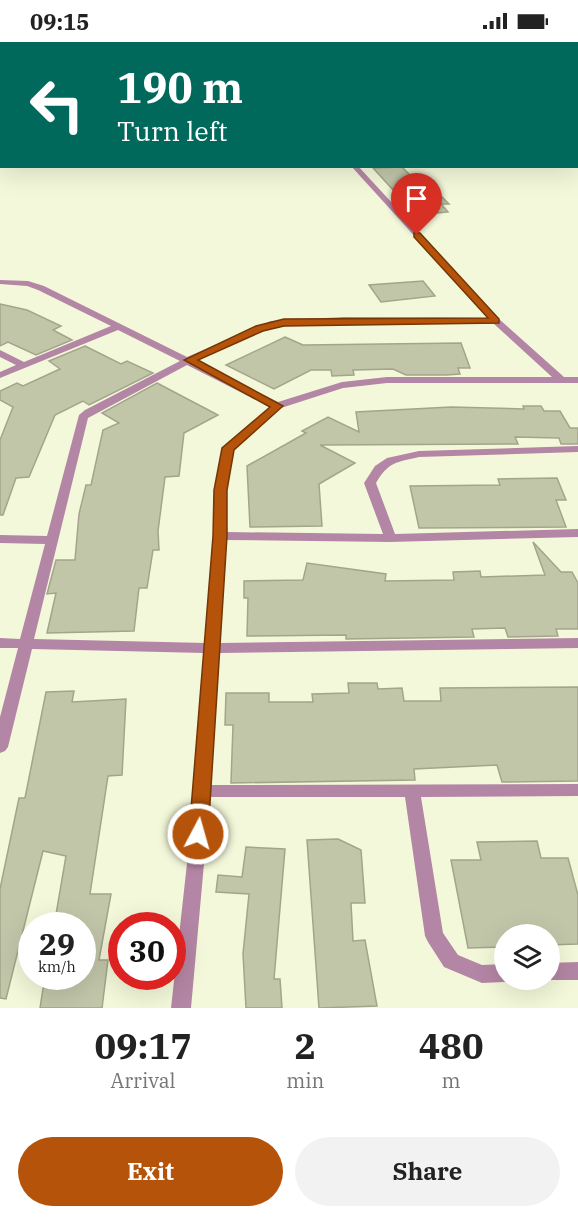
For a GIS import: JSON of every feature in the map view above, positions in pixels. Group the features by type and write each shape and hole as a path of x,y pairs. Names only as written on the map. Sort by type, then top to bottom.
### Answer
{"street":[{"path":"356,168 496,321 560,379"},
{"path":"0,282 28,284 41,288 277,406"},
{"path":"0,747 83,417 93,408 189,360 260,329 284,322 496,321"},
{"path":"0,375 119,326"},
{"path":"0,353 24,365"},
{"path":"181,1008 202,791 220,536 220,490 228,448 277,406 353,383 387,380 578,380"},
{"path":"390,538 370,483 379,468 391,459 418,454 578,449"},
{"path":"220,536 390,538 578,533"},
{"path":"0,539 51,540"},
{"path":"0,643 211,648 578,643"},
{"path":"202,791 578,790"},
{"path":"412,792 434,936 451,961 482,974 494,973"},
{"path":"560,972 578,971"}],"building":[{"path":"373,168 403,168 412,177 421,176 449,204 441,204 448,212 416,215"},
{"path":"423,281 435,296 381,302 369,285"},
{"path":"0,304 27,310 61,326 53,330 72,340 36,355 8,342 0,346"},
{"path":"285,337 303,345 461,343 470,368 458,368 460,374 446,375 406,375 393,369 353,370 354,375 332,376 331,370 311,370 274,389 226,365"},
{"path":"85,346 121,364 127,361 153,373 89,405 83,401 55,415 29,477 16,478 3,515 0,515 0,440 13,407 0,400 0,391 17,383 23,386 60,369 49,361"},
{"path":"157,383 218,415 184,433 179,476 165,477 158,531 159,550 153,550 147,588 139,588 134,631 47,633 56,593 47,594 56,560 75,560 79,514 86,485 91,485 103,430 119,423 102,413"},
{"path":"523,406 541,406 544,411 560,411 570,428 578,428 578,444 561,444 559,438 515,437 518,444 320,445 355,463 319,484 322,526 250,527 247,466 306,433 302,431 328,417 359,432 356,412 451,407 524,409"},
{"path":"557,478 566,500 556,500 566,527 419,528 410,486 500,485 498,479"},
{"path":"533,542 561,572 572,572 578,583 578,629 556,629 558,636 508,637 505,628 472,629 474,637 346,639 346,635 247,636 248,598 244,598 244,581 303,580 307,563 386,574 385,581 454,580 453,572 480,571 481,577 545,575"},
{"path":"348,683 377,683 378,689 402,688 404,701 441,701 440,688 578,687 578,781 502,782 497,765 414,769 415,780 231,783 233,725 225,725 226,693 269,693 269,702 313,702 312,694 349,693"},
{"path":"74,691 72,702 126,699 122,775 108,776 90,894 111,894 99,960 108,960 102,1008 40,1008 43,990 96,990 96,912 56,912 66,856 43,851 28,912 18,912 18,951 6,999 0,998 0,889 19,798 25,798 46,692"},
{"path":"338,839 361,850 365,903 351,903 353,941 365,940 377,1006 319,1008 307,840"},
{"path":"537,841 541,858 568,858 578,895 578,944 560,945 560,924 494,924 494,947 468,948 451,860 481,860 477,842"},
{"path":"246,847 285,849 274,979 280,979 282,1008 246,1008 243,954 249,894 216,892 218,875 242,877"}],"route":[{"path":"198,834 220,536 220,490 228,448 277,406 189,360 271,324 284,322 496,321 417,235"}]}
